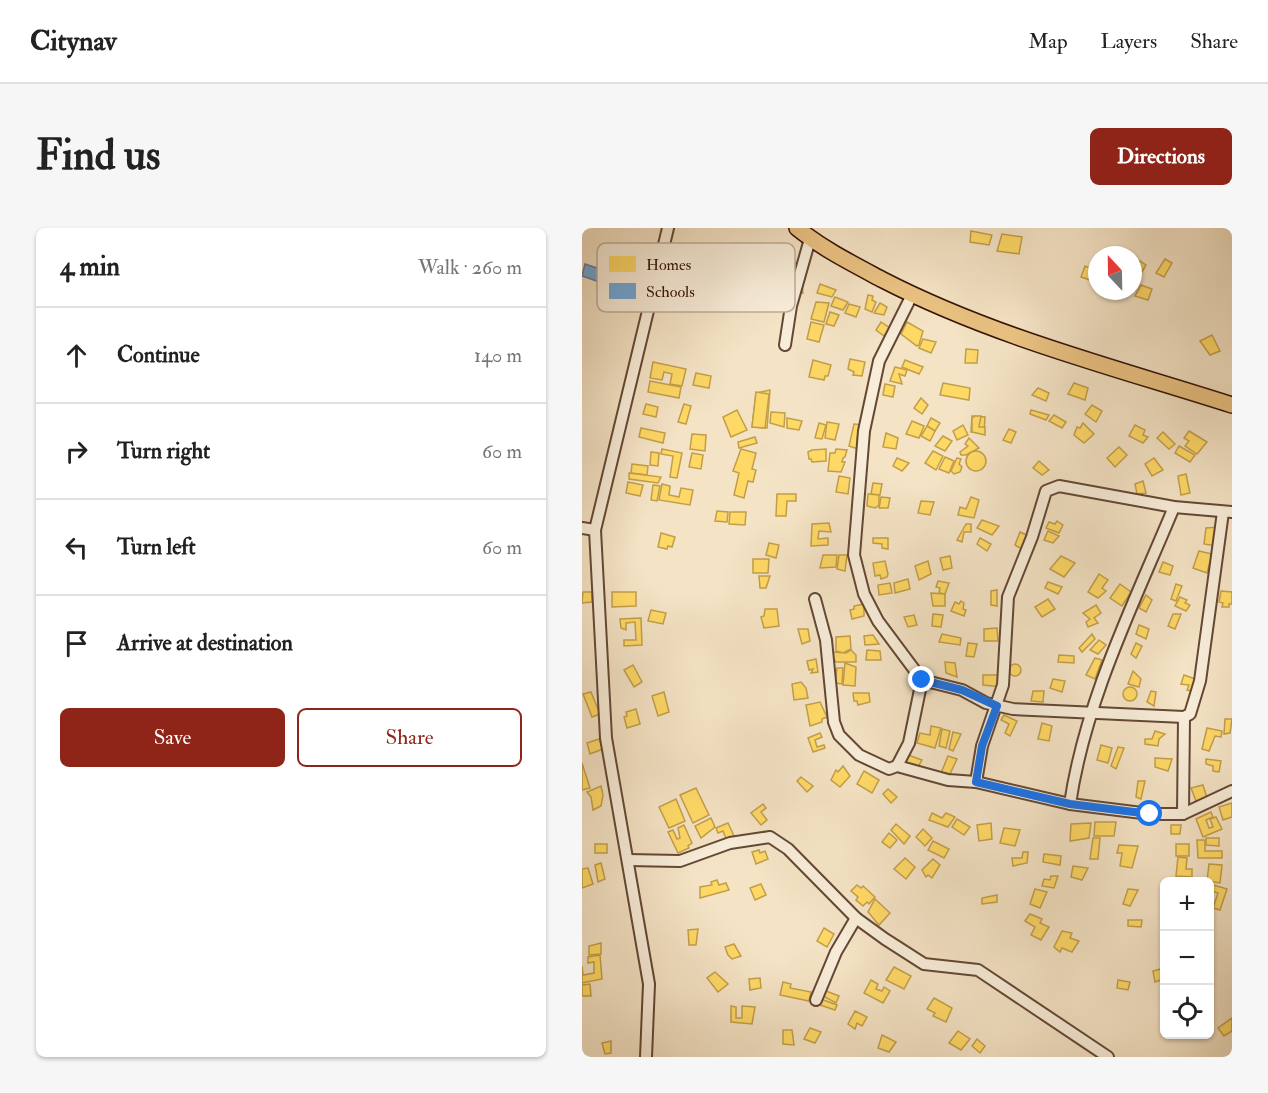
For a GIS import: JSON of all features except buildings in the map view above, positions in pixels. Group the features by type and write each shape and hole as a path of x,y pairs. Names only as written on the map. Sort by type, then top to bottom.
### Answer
{"highway":[{"path":"797,228 810,239 848,262 912,295 986,326 1094,364 1232,405"}],"street":[{"path":"664,243 668,228"},
{"path":"795,292 810,239"},
{"path":"912,295 879,361 864,431 854,555 864,594 878,621 922,680 962,690 997,706 1184,717 1190,714 1200,681 1228,512 1174,507 1059,486 1046,491 1032,537 1008,597 1003,685 997,706 982,746 976,782"},
{"path":"646,1057 649,984 606,738 595,530 648,312"},
{"path":"785,345 790,312"},
{"path":"1070,804 1092,712 1120,634 1174,507"},
{"path":"582,528 595,530"},
{"path":"815,599 826,640 834,722 839,735 859,755 889,769 897,766 948,780 976,782 1070,804 1150,814 1183,814 1232,792"},
{"path":"897,766 909,743 922,680"},
{"path":"1183,814 1184,717"},
{"path":"628,860 680,861 730,843 770,837 788,849 856,918 924,964 978,969 1105,1056"},
{"path":"816,1000 836,952 856,918"}],"route":[{"path":"922,680 962,690 986,703 997,706 982,746 976,782 1070,804 1150,814"}]}
